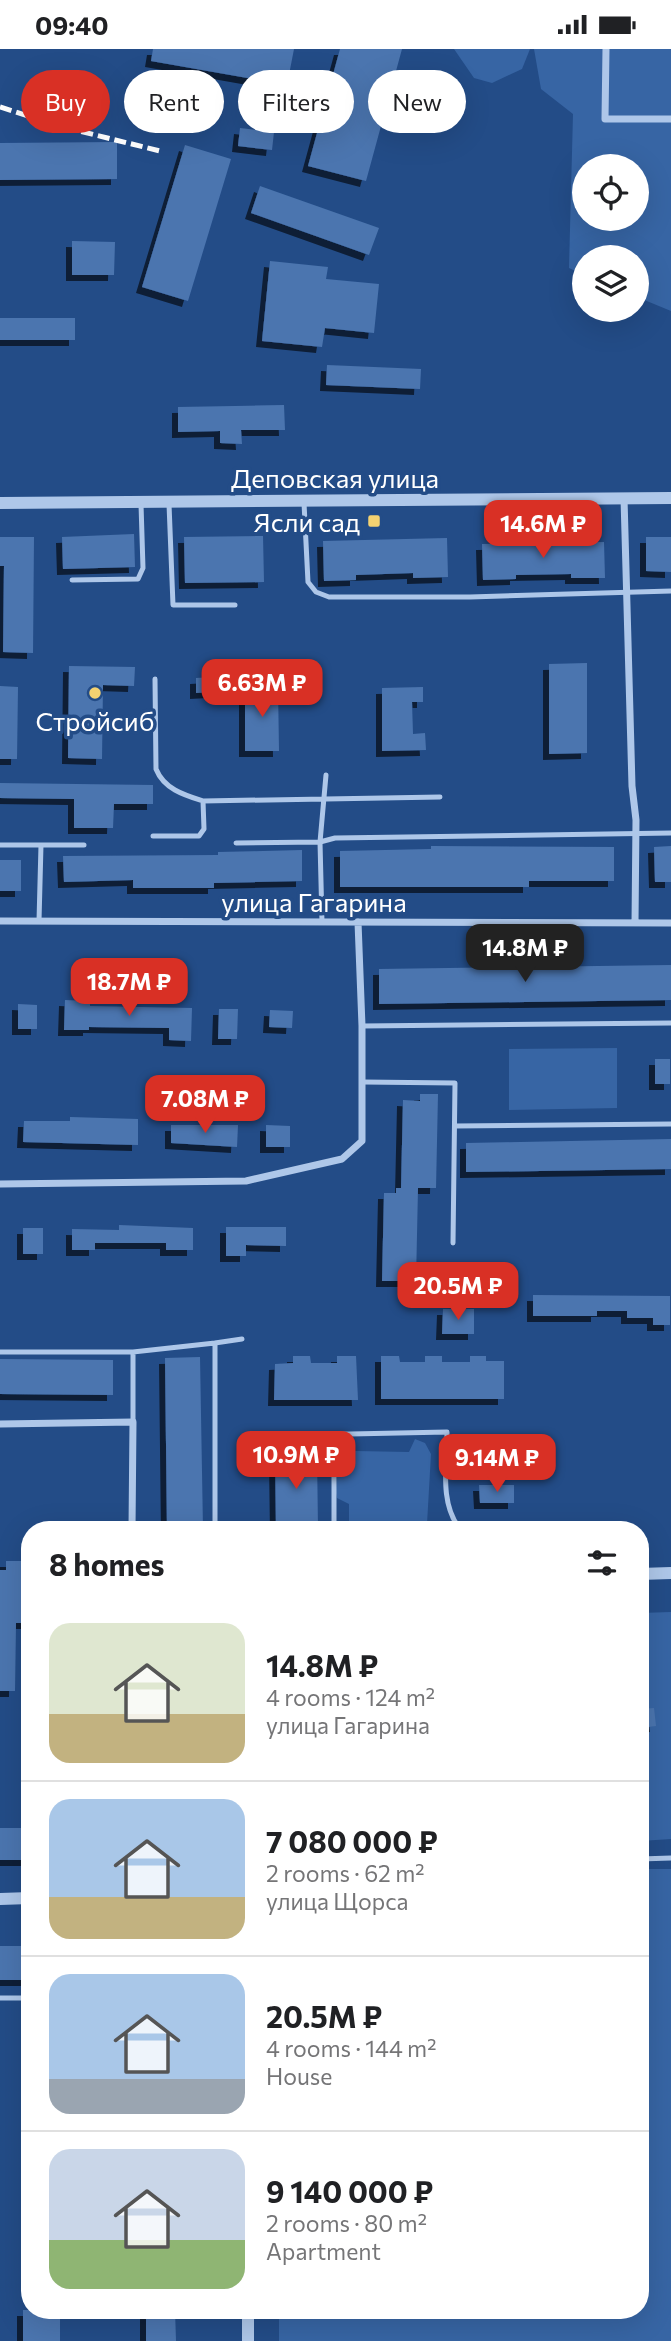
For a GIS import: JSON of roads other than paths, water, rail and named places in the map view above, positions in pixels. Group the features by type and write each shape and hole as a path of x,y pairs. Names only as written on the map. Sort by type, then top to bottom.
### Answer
{"street":[{"path":"606,49 605,119 671,120"},
{"path":"624,498 636,833 635,923"},
{"name":"Деповская улица","path":"0,503 671,498"},
{"name":"улица Гагарина","path":"0,921 671,923"},
{"path":"0,1184 246,1181 342,1159 362,1142 362,1026 358,922"},
{"path":"0,1424 133,1422 132,1521"},
{"path":"649,1574 671,1573"},
{"path":"0,1899 21,1898"},
{"path":"248,2319 248,2341"}],"lane":[{"path":"169,500 173,605 235,605"},
{"path":"304,500 308,582 316,592 329,597 671,591"},
{"path":"72,580 138,579 143,568 141,501"},
{"path":"155,679 156,769 160,779 180,794 203,801 440,797"},
{"path":"322,923 320,842 326,775"},
{"path":"153,836 199,836 204,829 203,801"},
{"path":"236,843 320,842 335,838 671,833"},
{"path":"0,845 84,845"},
{"path":"39,921 41,845"},
{"path":"362,1026 671,1023"},
{"path":"363,1082 455,1083 453,1243"},
{"path":"455,1126 671,1123"},
{"path":"0,1352 133,1352 242,1339"},
{"path":"215,1343 215,1521"},
{"path":"133,1352 133,1422"},
{"path":"302,1434 447,1432 446,1503 453,1521"},
{"path":"334,1434 334,1521"},
{"path":"649,1859 671,1858"},
{"path":"0,1998 21,1997"}],"railway":[{"path":"0,107 63,127 160,151"}],"place":[{"name":"Ясли сад","path":"374,521"},
{"name":"Стройсиб","path":"95,693"}]}
